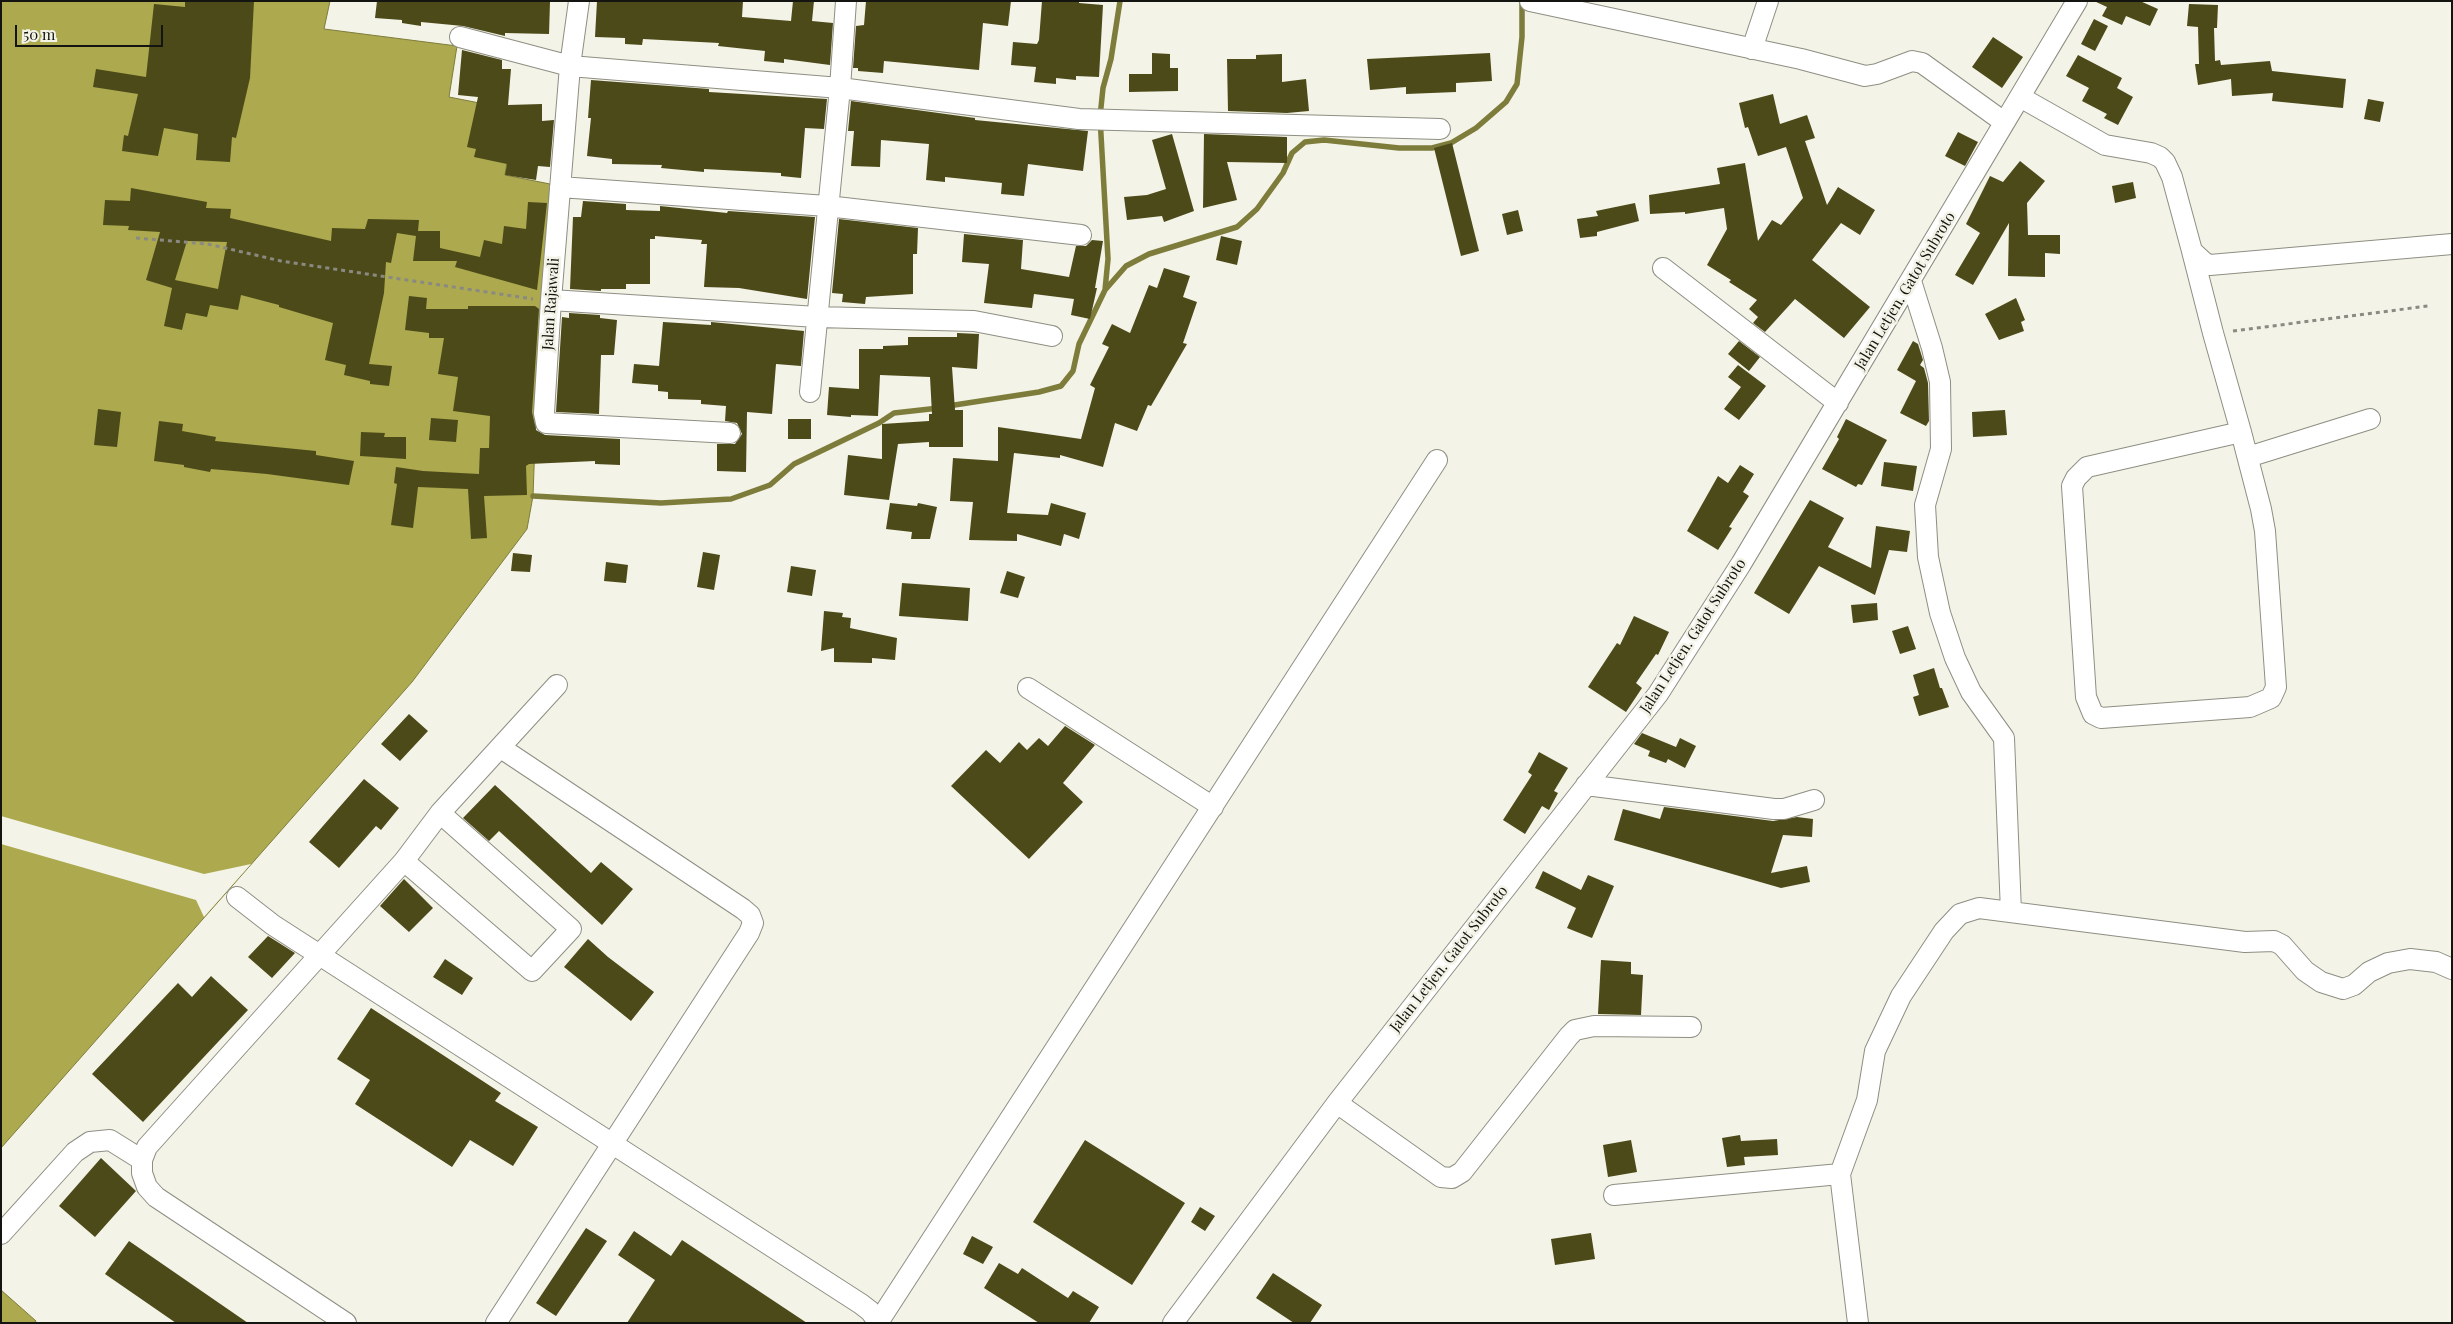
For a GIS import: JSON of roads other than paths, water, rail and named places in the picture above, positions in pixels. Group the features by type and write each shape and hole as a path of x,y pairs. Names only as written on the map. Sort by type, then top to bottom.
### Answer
{"street":[{"name":"Jalan Rajawali","path":"579,1 570,66 560,187 546,300 544,413 546,423 730,433"},
{"path":"810,392 840,88 846,1"},
{"path":"1752,49 1768,1"},
{"name":"Jalan Letjen. Gatot Subroto","path":"1173,1323 1337,1103 1658,694 1741,564 1912,281 2077,1"},
{"path":"1535,2 1752,49 1864,76 1876,74 1912,61 1922,63 2004,122"},
{"path":"460,37 570,66 840,88 1079,119 1440,129"},
{"path":"2020,97 2105,145 2151,153 2160,157 2165,162 2172,177 2248,457 2265,531 2276,687 2271,698 2250,708 2101,718 2093,714 2086,697 2072,486 2076,478 2081,471 2094,465 2241,432"},
{"path":"560,187 827,206 1082,235"},
{"path":"2192,251 2201,260 2210,264 2452,244"},
{"path":"1663,268 1838,403"},
{"path":"1912,281 1940,382 1941,449 1925,505 1928,557 1940,613 1955,658 1971,692 2004,738 2011,912"},
{"path":"546,300 817,317 974,321 1052,336"},
{"path":"2248,457 2370,419"},
{"path":"237,897 273,925 861,1304 879,1322 1437,460"},
{"path":"346,1323 156,1197 147,1187 142,1173 142,1160 147,1147 404,860 440,814 557,685"},
{"path":"1028,688 1213,807"},
{"path":"496,1323 749,933 753,923 750,914 743,909 501,748"},
{"path":"1586,785 1774,809 1784,809 1814,800"},
{"path":"404,860 532,971 571,929 440,814"},
{"path":"1858,1323 1840,1174 1867,1100 1875,1051 1901,996 1944,931 1960,914 1979,908 2245,942 2274,941 2282,945 2305,971 2320,982 2343,989 2354,984 2368,972 2388,963 2410,959 2436,962 2452,968"},
{"path":"1337,1103 1441,1177 1452,1178 1462,1172 1568,1036 1575,1030 1594,1026 1691,1028"},
{"path":"1,1234 75,1152 90,1142 110,1140 142,1160"},
{"path":"1614,1195 1840,1174"}],"waterway":[{"path":"948,406 1039,392 1061,386 1073,371 1079,344 1105,290 1108,259 1100,117 1103,88 1111,59 1120,1"},
{"path":"1105,290 1126,266 1149,254 1237,227 1257,209 1283,173 1292,153 1305,142 1324,140 1399,148 1432,148 1451,143 1476,128 1506,102 1517,84 1522,37 1522,1"},
{"path":"533,496 661,503 731,499 770,485 794,464 879,423 894,413 939,408"}]}
